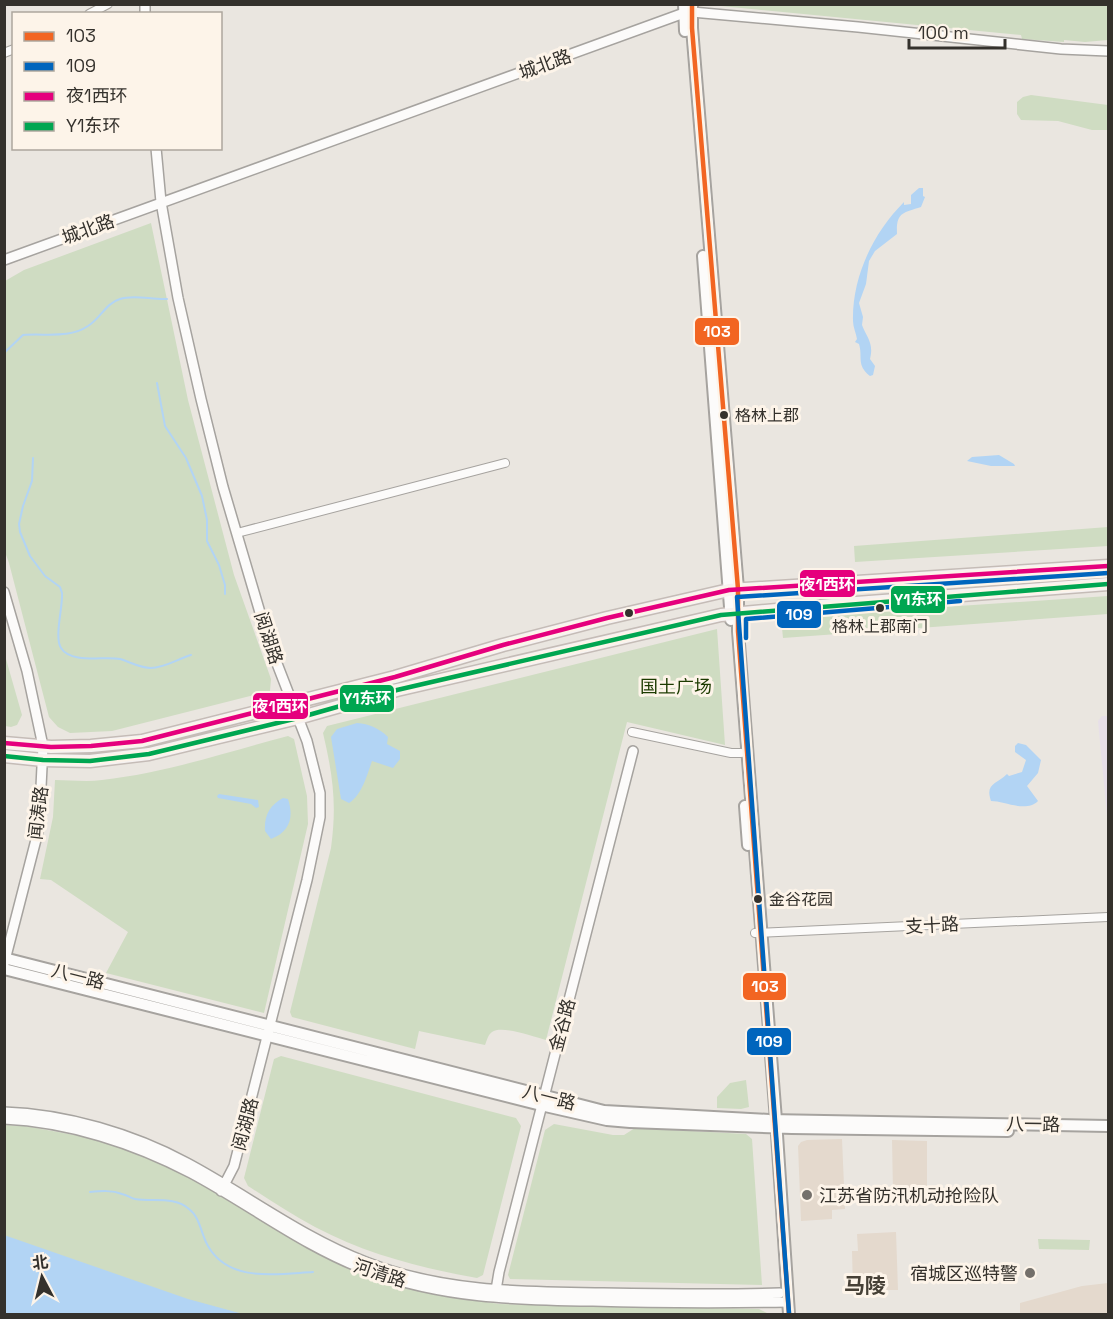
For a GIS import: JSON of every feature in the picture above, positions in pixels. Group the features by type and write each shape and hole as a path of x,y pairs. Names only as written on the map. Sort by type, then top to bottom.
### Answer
{"main road":[{"path":"688,8 733,589 741,753 758,933"},
{"path":"4,743 92,746 142,741 395,677 572,627 733,589 1108,566"},
{"path":"4,756 90,761 149,754 298,718 397,690 734,613 1108,584"},
{"path":"734,613 772,1124 782,1314"},
{"name":"八一路","path":"5,962 542,1101 604,1111 772,1124 1108,1132"},
{"name":"八一路","path":"772,1124 1108,1126"},
{"path":"783,1299 789,1314"}],"street":[{"path":"93,12 108,4"},
{"name":"城北路","path":"4,260 688,8 1061,49 1108,51"},
{"name":"阅湖路","path":"156,150 161,202 178,298 201,399 269,642 298,718 320,793 321,817 269,1030 234,1166 223,1188"},
{"path":"237,533 505,463"},
{"name":"闻涛路","path":"4,592 27,671 43,746 39,828 5,962"},
{"path":"632,732 731,753 741,753"},
{"name":"金谷路","path":"495,1295 542,1101 633,751"},
{"name":"支十路","path":"758,933 1108,917"},
{"name":"河清路","path":"4,1112 52,1117 105,1130 169,1153 223,1188"},
{"name":"河清路","path":"4,1119 75,1129 111,1140 173,1164 223,1188 311,1237 367,1263 439,1283 495,1295 668,1294 783,1299"}],"shaded area":[{"path":"1102,716 1108,716 1108,826 1098,721"},
{"path":"842,1139 845,1209 832,1210 832,1219 801,1221 798,1146 807,1140"},
{"path":"892,1140 927,1141 927,1191 893,1192"},
{"path":"896,1232 898,1290 853,1290 852,1251 858,1251 857,1234"},
{"path":"1108,1283 1108,1314 1020,1314 1020,1303 1082,1286"}],"green space":[{"path":"711,5 1108,5 1108,40 1085,42 1064,40 1064,42 1022,39 1021,35"},
{"path":"1031,95 1108,105 1108,130 1092,130 1058,121 1021,120 1017,114 1017,102"},
{"path":"151,223 188,400 234,575 271,679 270,691 112,731 70,733 58,727 49,717 5,552 5,281 24,270"},
{"path":"1108,527 1108,546 855,562 854,546"},
{"path":"1108,596 1108,614 783,638 781,618"},
{"name":"国土广场","path":"717,629 725,745 627,722 546,1040 526,1034 497,1030 492,1032 485,1045 419,1031 415,1049 292,1017 290,1012 331,848 334,818 333,790 323,733 327,726"},
{"path":"4,652 22,715 17,725 11,727 5,726"},
{"path":"288,736 294,739 307,796 308,824 264,1013 106,973 128,932 51,880 40,879 53,817 55,780 96,781 126,777"},
{"path":"281,1056 516,1118 521,1126 483,1275 477,1278 435,1270 354,1245 306,1222 248,1186 244,1178 274,1059"},
{"path":"746,1080 749,1107 717,1108 717,1097 730,1083"},
{"path":"554,1124 613,1135 624,1135 635,1128 746,1134 752,1139 762,1285 510,1279 508,1275 545,1130"},
{"path":"4,1125 25,1126 85,1137 141,1153 199,1181 292,1239 345,1267 428,1293 499,1304 759,1309 769,1314 5,1314"},
{"path":"1038,1239 1090,1240 1089,1250 1039,1249"}],"water":[{"path":"919,188 923,188 925,197 921,207 899,217 897,234 875,251 869,261 866,284 859,303 863,317 862,325 871,345 870,359 875,366 873,375 870,376 863,368 859,344 855,342 857,339 853,321 856,288 866,257 883,227 904,202 904,205 911,204 911,195"},
{"path":"999,455 1015,466 991,466 967,461 972,457"},
{"path":"357,723 374,727 385,734 388,737 387,744 400,751 400,759 393,768 372,761 361,790 349,803 341,799 331,737 337,729"},
{"path":"1018,743 1026,745 1041,760 1038,773 1027,786 1038,801 1022,806 991,801 989,791 993,785 1007,774 1009,776 1022,772 1026,760 1015,752 1015,746"},
{"path":"219,794 258,800 259,807 218,798"},
{"path":"283,798 288,799 290,806 289,823 283,832 271,839 265,831 267,815 271,807"},
{"path":"4,1235 188,1299 243,1314 5,1314"}],"waterway":[{"path":"4,353 23,335 65,334 81,330 120,299 131,297 167,299"},
{"path":"157,383 165,426 186,458 202,496 207,520 207,541 219,565 225,585 225,594"},
{"path":"33,458 32,481 23,506 19,524 20,532 30,556 45,576 60,587 62,599 58,637 61,648 66,653 80,658 114,658 151,668 191,655"},
{"path":"90,1192 114,1192 135,1199 171,1201 183,1205 196,1216 208,1246 217,1258 241,1271 255,1274 313,1272"}],"transit line":[{"name":"103","path":"692,4 692,28 738,589 738,631 789,1314"},
{"name":"夜1西环","path":"4,743 51,747 142,741 395,677 503,645 607,618 729,590 1108,566"},
{"name":"109","path":"789,1313 737,597 1108,573"},
{"name":"Y1东环","path":"4,756 90,761 149,754 298,718 397,690 721,615 1108,584"},
{"name":"109","path":"746,638 746,619 960,601"}],"place":[{"name":"格林上郡","path":"724,415"},
{"name":"格林上郡南门","path":"880,608"},
{"name":"金谷花园","path":"758,899"},
{"name":"江苏省防汛机动抢险队","path":"807,1195"},
{"name":"宿城区巡特警","path":"1030,1273"}],"district":[{"name":"马陵","path":"865,1285"}]}
